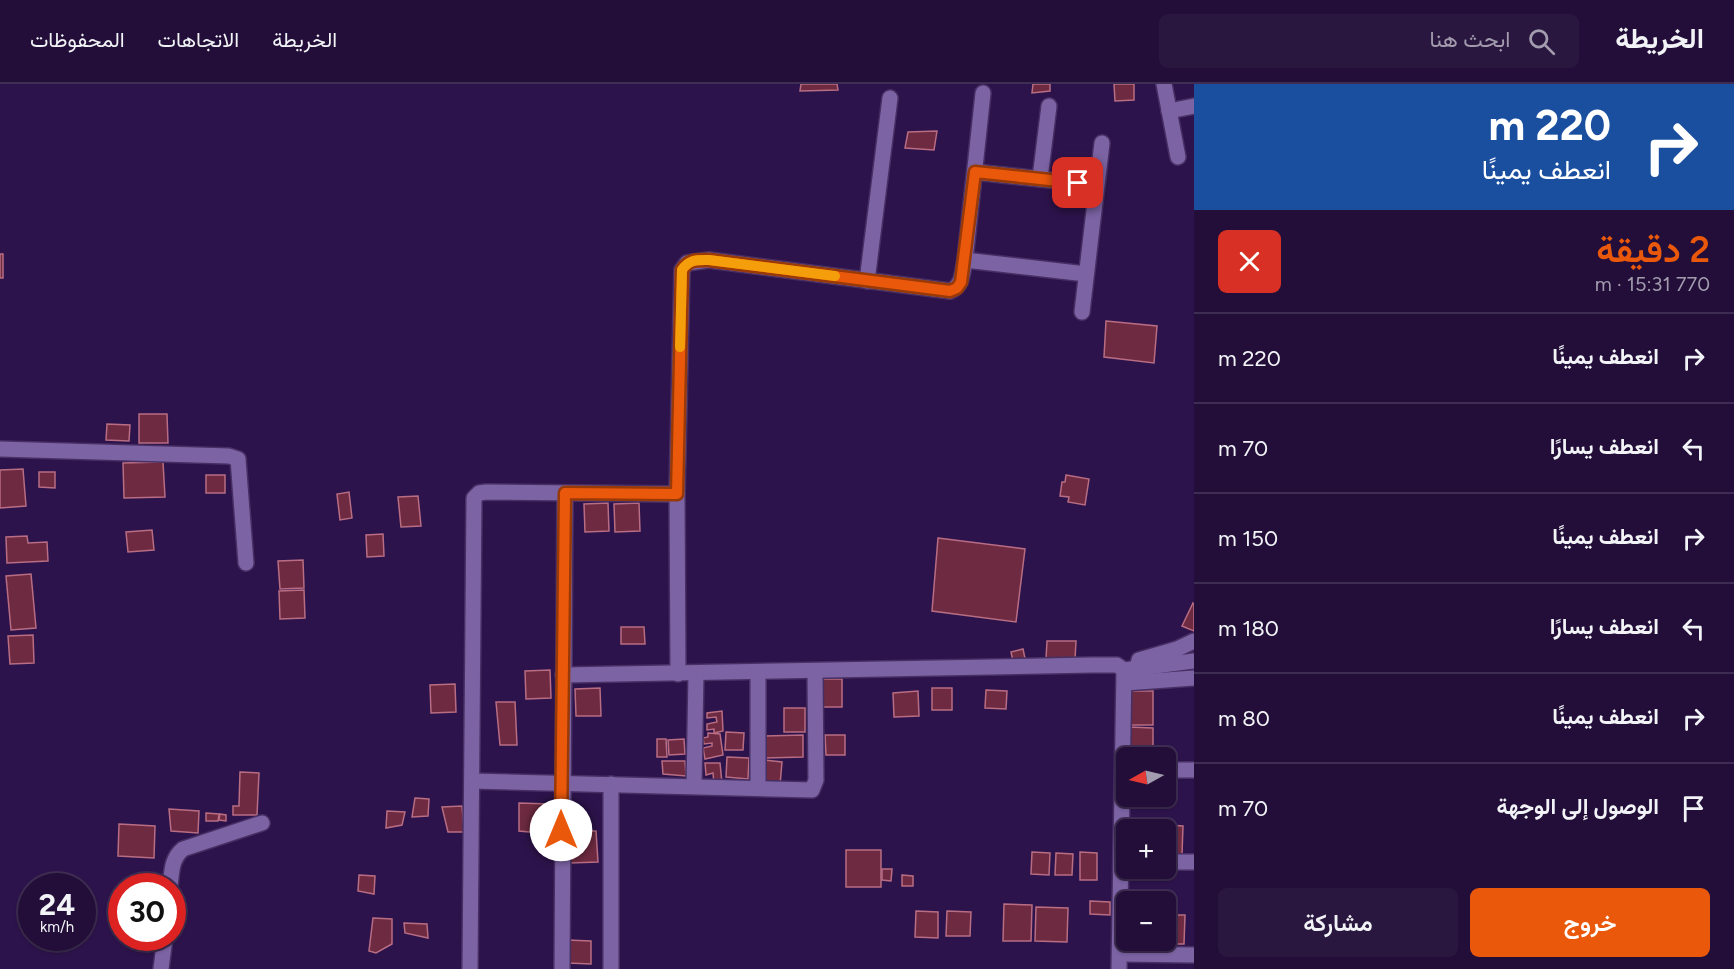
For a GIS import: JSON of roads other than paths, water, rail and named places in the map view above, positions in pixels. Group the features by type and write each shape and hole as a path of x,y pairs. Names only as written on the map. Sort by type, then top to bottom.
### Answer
{"street":[{"path":"1164,84 1178,158"},
{"path":"678,674 677,494 682,270 687,263 709,260 950,291 957,288 961,282 964,260 983,93"},
{"path":"867,281 890,98"},
{"path":"1040,178 1048,106"},
{"path":"1169,111 1194,106"},
{"path":"1083,312 1102,142"},
{"path":"975,172 1096,185"},
{"path":"964,260 1086,274"},
{"path":"0,449 229,456 238,459 246,563"},
{"path":"470,969 474,498 479,493 486,492 677,494"},
{"path":"562,969 561,783 565,493"},
{"path":"1126,747 1129,674 1139,660 1190,643 1192,661 1129,674"},
{"path":"563,675 1117,665 1129,674 1194,678"},
{"path":"472,781 812,790 815,786 815,671"},
{"path":"758,673 758,788"},
{"path":"694,786 696,674"},
{"path":"1176,770 1194,770"},
{"path":"610,969 611,784"},
{"path":"172,873 176,855 183,849 262,823"},
{"path":"1176,862 1194,862"},
{"path":"1123,879 1119,962 1194,955"},
{"path":"161,969 163,951"}]}
